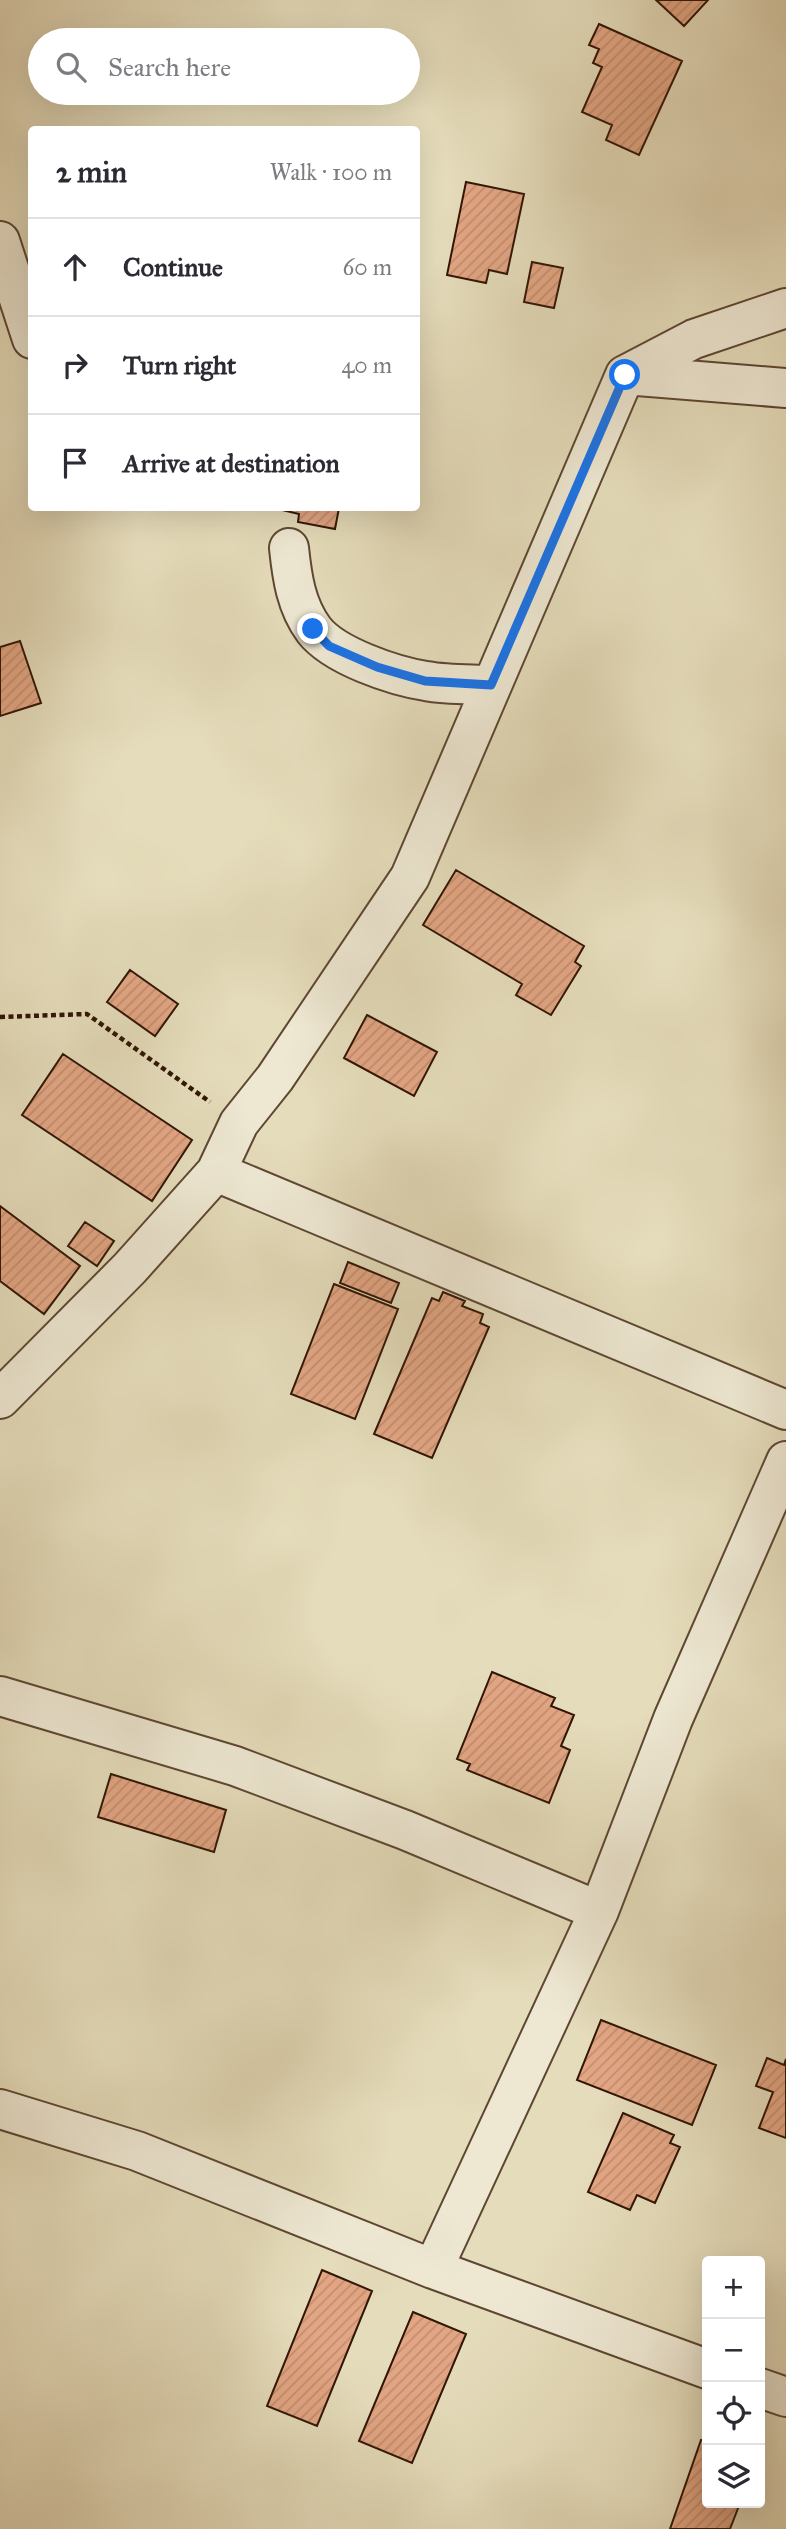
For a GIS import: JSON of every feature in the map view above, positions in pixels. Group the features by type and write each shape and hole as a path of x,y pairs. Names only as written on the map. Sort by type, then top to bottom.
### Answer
{"street":[{"path":"0,241 28,327"},
{"path":"0,1399 130,1268 216,1172 239,1123 275,1079 410,877 625,375 694,339 786,308"},
{"path":"625,375 786,388"},
{"path":"289,548 293,588 313,629 329,646 377,667 425,681 491,685"},
{"path":"216,1172 786,1410"},
{"path":"433,2269 599,1911 673,1719 786,1461"},
{"path":"0,1696 235,1766 405,1830 599,1911"},
{"path":"0,2109 136,2151 433,2269 702,2367"},
{"path":"765,2390 786,2397"}],"path":[{"path":"0,1017 87,1014 239,1123"}],"building":[{"path":"656,0 708,0 684,26"},
{"path":"599,24 682,61 639,155 606,140 612,125 582,112 602,67 593,63 599,49 589,45"},
{"path":"466,182 524,194 507,274 489,270 486,283 447,275"},
{"path":"532,262 563,268 554,308 524,302"},
{"path":"286,511 338,511 335,529 298,522 299,514"},
{"path":"20,641 41,703 0,716 0,647"},
{"path":"456,870 584,946 575,962 581,966 551,1015 516,995 522,984 423,925"},
{"path":"130,970 178,1004 155,1036 107,1002"},
{"path":"367,1015 437,1052 414,1096 344,1058"},
{"path":"63,1054 192,1140 152,1201 22,1115"},
{"path":"0,1206 80,1266 44,1314 0,1281"},
{"path":"85,1222 114,1241 97,1266 68,1246"},
{"path":"348,1262 399,1283 391,1303 340,1283"},
{"path":"334,1284 398,1309 355,1419 291,1394"},
{"path":"443,1292 465,1301 462,1306 483,1314 480,1323 489,1327 432,1458 374,1434 432,1298 439,1301"},
{"path":"492,1672 555,1698 551,1706 574,1715 561,1746 570,1750 549,1803 467,1770 470,1764 457,1759"},
{"path":"111,1774 226,1810 214,1852 98,1817"},
{"path":"601,2020 716,2065 692,2125 577,2080"},
{"path":"767,2058 784,2065 786,2059 786,2138 759,2128 773,2092 756,2086"},
{"path":"623,2113 674,2135 670,2143 680,2147 655,2203 637,2195 630,2210 588,2192"},
{"path":"322,2270 372,2291 317,2426 267,2406"},
{"path":"413,2312 466,2334 412,2463 359,2441"},
{"path":"702,2440 702,2508 738,2508 730,2529 670,2529"}],"route":[{"path":"313,629 329,646 377,667 425,681 491,685 625,375"}]}
